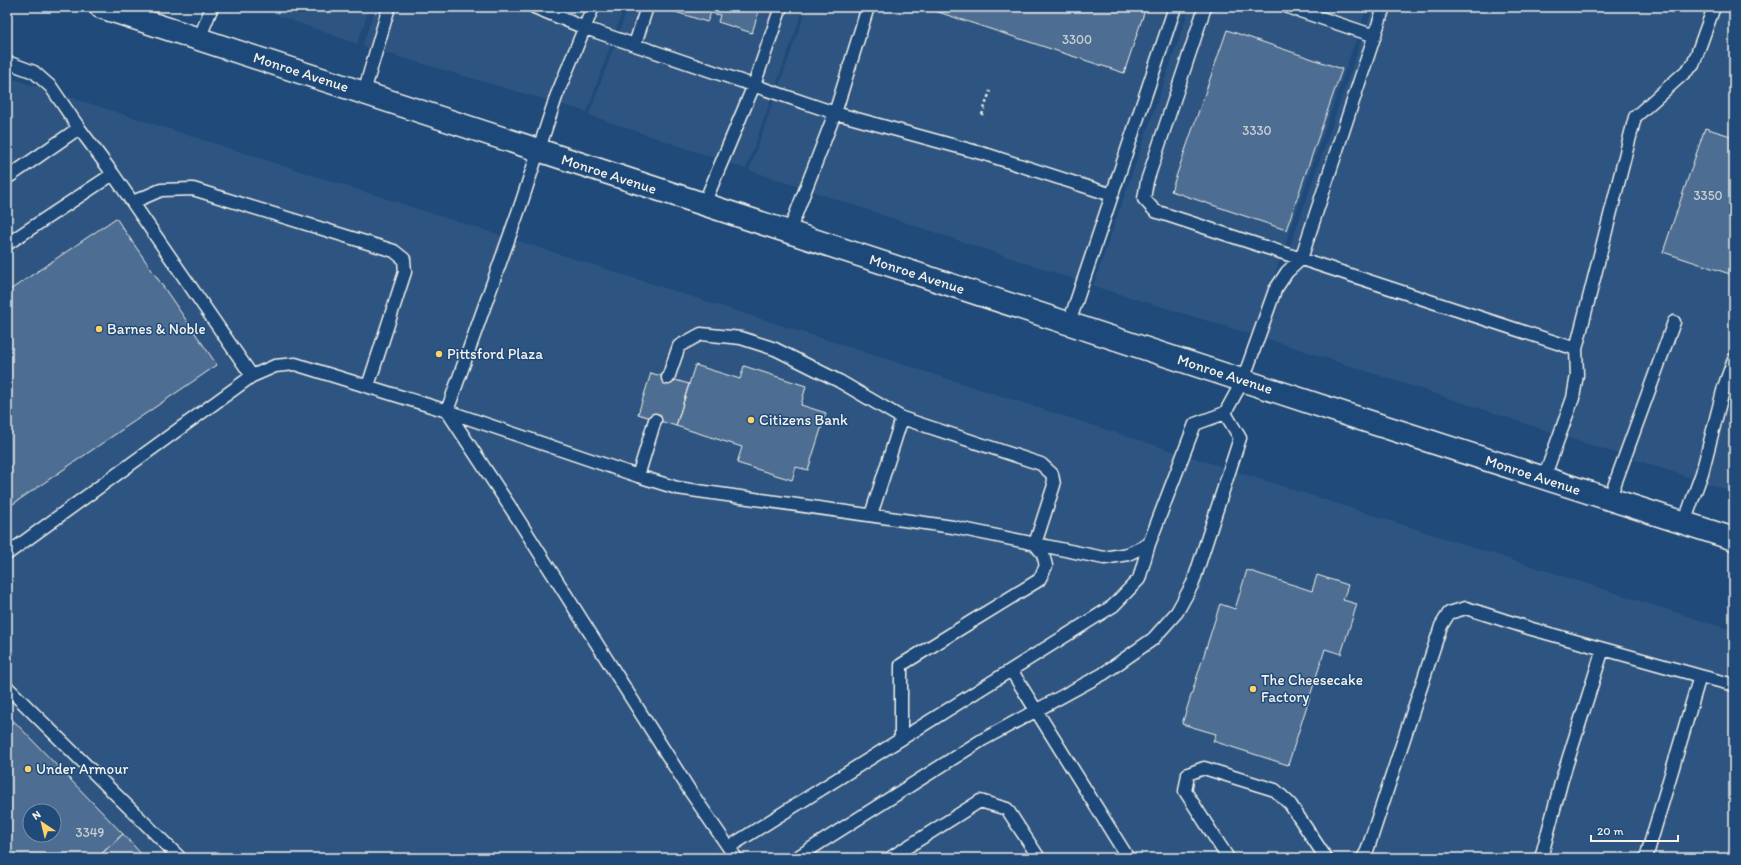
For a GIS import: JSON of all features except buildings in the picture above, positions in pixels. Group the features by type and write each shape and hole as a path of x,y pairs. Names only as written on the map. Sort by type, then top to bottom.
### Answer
{"main road":[{"name":"Monroe Avenue","path":"101,7 1734,540"}],"lane":[{"path":"199,39 212,7"},
{"path":"364,92 390,7"},
{"path":"537,7 585,28 834,113 988,155 1112,195"},
{"path":"447,411 539,151 556,97 593,7"},
{"path":"635,44 647,7"},
{"path":"704,204 754,85 781,7"},
{"path":"789,232 834,113 868,7"},
{"path":"1069,323 1175,7"},
{"path":"1206,7 1147,181 1144,199 1155,211 1576,349"},
{"path":"1288,7 1375,36"},
{"path":"729,847 1113,606 1139,579 1149,544 1195,424 1225,412 1243,380 1275,290 1287,272 1301,259 1384,7"},
{"path":"1544,478 1573,398 1577,375 1576,349 1635,117 1693,65 1714,7"},
{"path":"7,62 34,72 51,87 133,202 252,376"},
{"path":"7,178 79,128"},
{"path":"7,244 113,174"},
{"path":"133,202 161,190 193,189 394,251 404,259 405,272 368,386"},
{"path":"1609,500 1674,322"},
{"path":"668,378 679,346 701,334 741,338 775,349 839,382 902,418 1041,464 1052,474 1054,485 1036,544"},
{"path":"1684,523 1702,473 1729,388 1734,359"},
{"path":"7,554 252,376 275,366 295,364 447,411 677,488 835,512 871,515 953,527 1104,558 1128,554 1149,544"},
{"path":"447,411 690,791 736,858"},
{"path":"796,858 982,740 1103,674 1153,639 1177,612 1193,583 1240,438 1225,412"},
{"path":"871,515 902,418"},
{"path":"638,476 655,420"},
{"path":"901,739 901,665 1039,580 1046,566 1043,554 1036,544"},
{"path":"1363,858 1367,851 1441,626 1449,613 1466,608 1532,629 1734,685"},
{"path":"1541,858 1562,779 1603,649"},
{"path":"1011,670 1128,858"},
{"path":"1646,858 1700,676"},
{"path":"7,686 180,858"},
{"path":"1228,858 1185,791 1188,774 1204,768 1275,790 1290,804 1326,858"},
{"path":"890,858 980,800 1007,809 1039,858"}],"path":[{"path":"982,116 990,91"}],"shaded area":[{"path":"255,7 370,7 357,44"},
{"path":"376,7 624,7 587,112 362,46"},
{"path":"628,7 804,7 746,169 589,115"},
{"path":"807,7 1185,7 1088,284 749,170"},
{"path":"1190,7 1367,7 1254,335 1093,286"},
{"path":"1373,7 1734,7 1734,492 1259,336"},
{"name":"Pittsford Plaza","path":"7,77 1734,631 1734,858 7,858"}],"place":[{"name":"Barnes & Noble","path":"99,329"},
{"name":"Pittsford Plaza","path":"439,354"},
{"name":"Citizens Bank","path":"751,420"},
{"name":"The Cheesecake Factory","path":"1253,689"},
{"name":"Under Armour","path":"28,769"}]}
